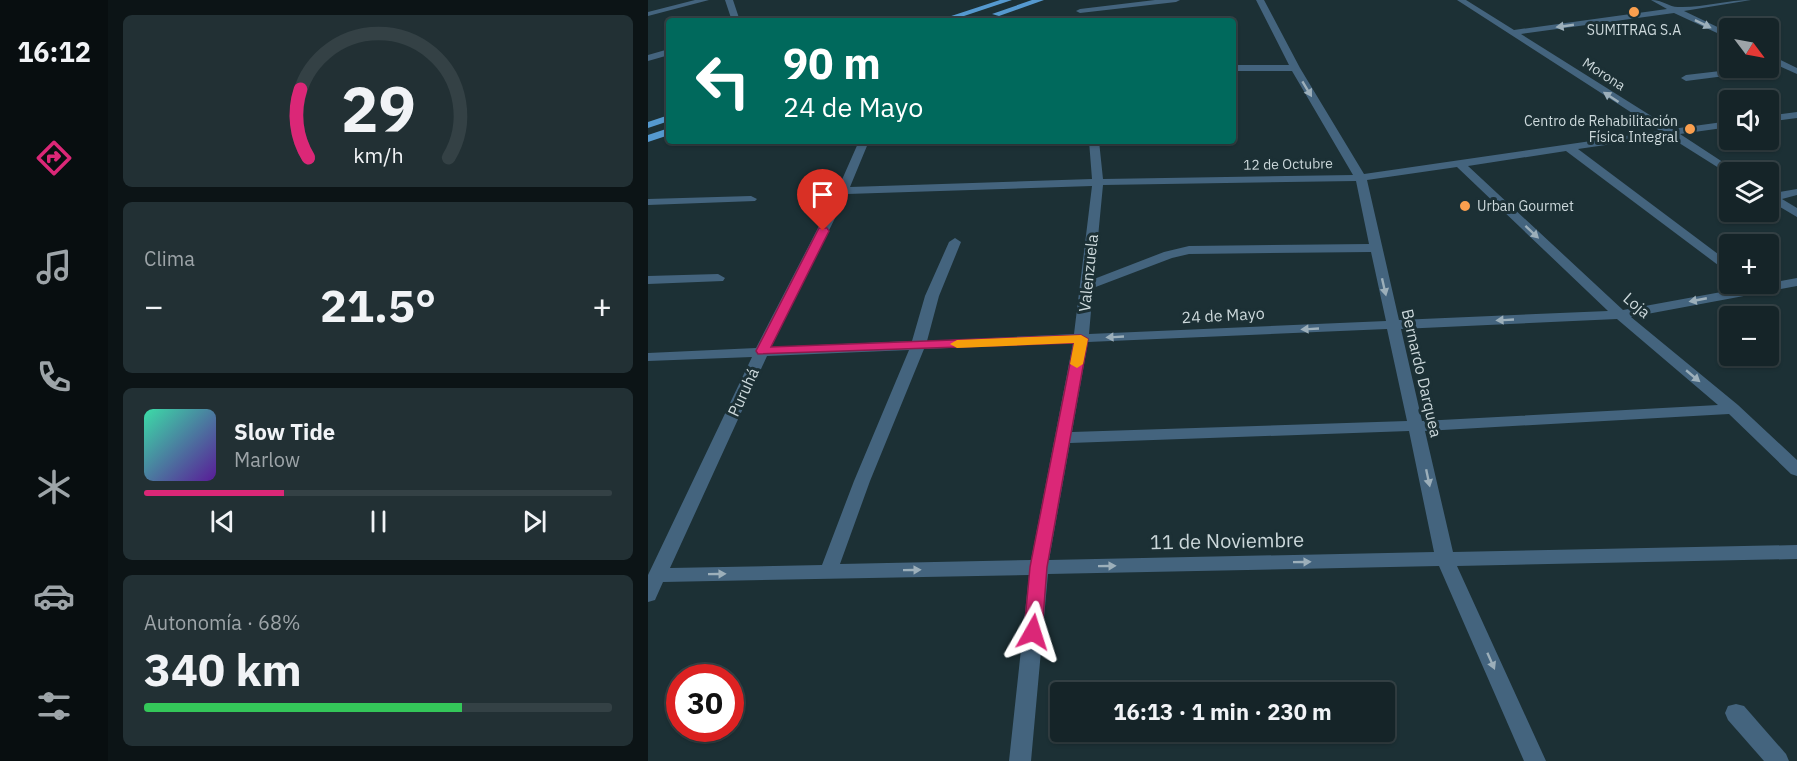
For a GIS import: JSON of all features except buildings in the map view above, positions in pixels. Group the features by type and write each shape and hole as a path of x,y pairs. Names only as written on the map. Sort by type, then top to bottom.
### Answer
{"main road":[{"path":"950,18 1008,0"},
{"path":"983,18 1040,0"},
{"path":"648,125 666,119"},
{"path":"648,139 666,132"}],"street":[{"path":"648,14 705,0"},
{"path":"729,0 735,18"},
{"path":"1079,0 1081,18"},
{"path":"1080,11 1176,0"},
{"name":"Bernardo Darquea","path":"1260,0 1295,68 1360,178 1445,559 1535,761"},
{"name":"Morona","path":"1461,0 1719,164"},
{"path":"1655,0 1719,32"},
{"path":"1512,33 1747,0"},
{"path":"648,58 666,53"},
{"path":"1779,62 1797,71"},
{"path":"1779,66 1785,65"},
{"path":"1236,68 1295,68"},
{"path":"1686,78 1719,73"},
{"path":"1779,117 1797,115"},
{"name":"12 de Octubre","path":"843,191 1098,182 1360,178 1719,125"},
{"name":"Puruhá","path":"648,595 762,351 843,191 863,144"},
{"name":"Valenzuela","path":"1020,761 1039,567 1081,339 1098,182 1094,144"},
{"path":"1569,148 1719,262"},
{"name":"Loja","path":"1459,163 1620,315 1733,409 1797,470"},
{"path":"1779,195 1797,192"},
{"path":"648,202 751,199"},
{"path":"1779,202 1797,213"},
{"path":"828,572 862,481 918,346 932,296 956,242"},
{"path":"1087,286 1168,255 1190,250 1375,248"},
{"path":"648,280 718,278"},
{"name":"24 de Mayo","path":"1779,284 1797,282"},
{"name":"24 de Mayo","path":"648,357 1620,315 1719,293"},
{"path":"1063,438 1416,426 1733,409"},
{"name":"11 de Noviembre","path":"658,575 1797,552"},
{"path":"1736,713 1778,761"}],"slow traffic":[{"path":"957,344 1081,339 1077,364"}],"place":[{"name":"SUMITRAG S.A","path":"1634,12"},
{"name":"Centro de Rehabilitación Física Integral","path":"1690,129"},
{"name":"Urban Gourmet","path":"1465,206"}],"route":[{"path":"823,231 762,351 1081,339 1039,567 1033,632"}]}
